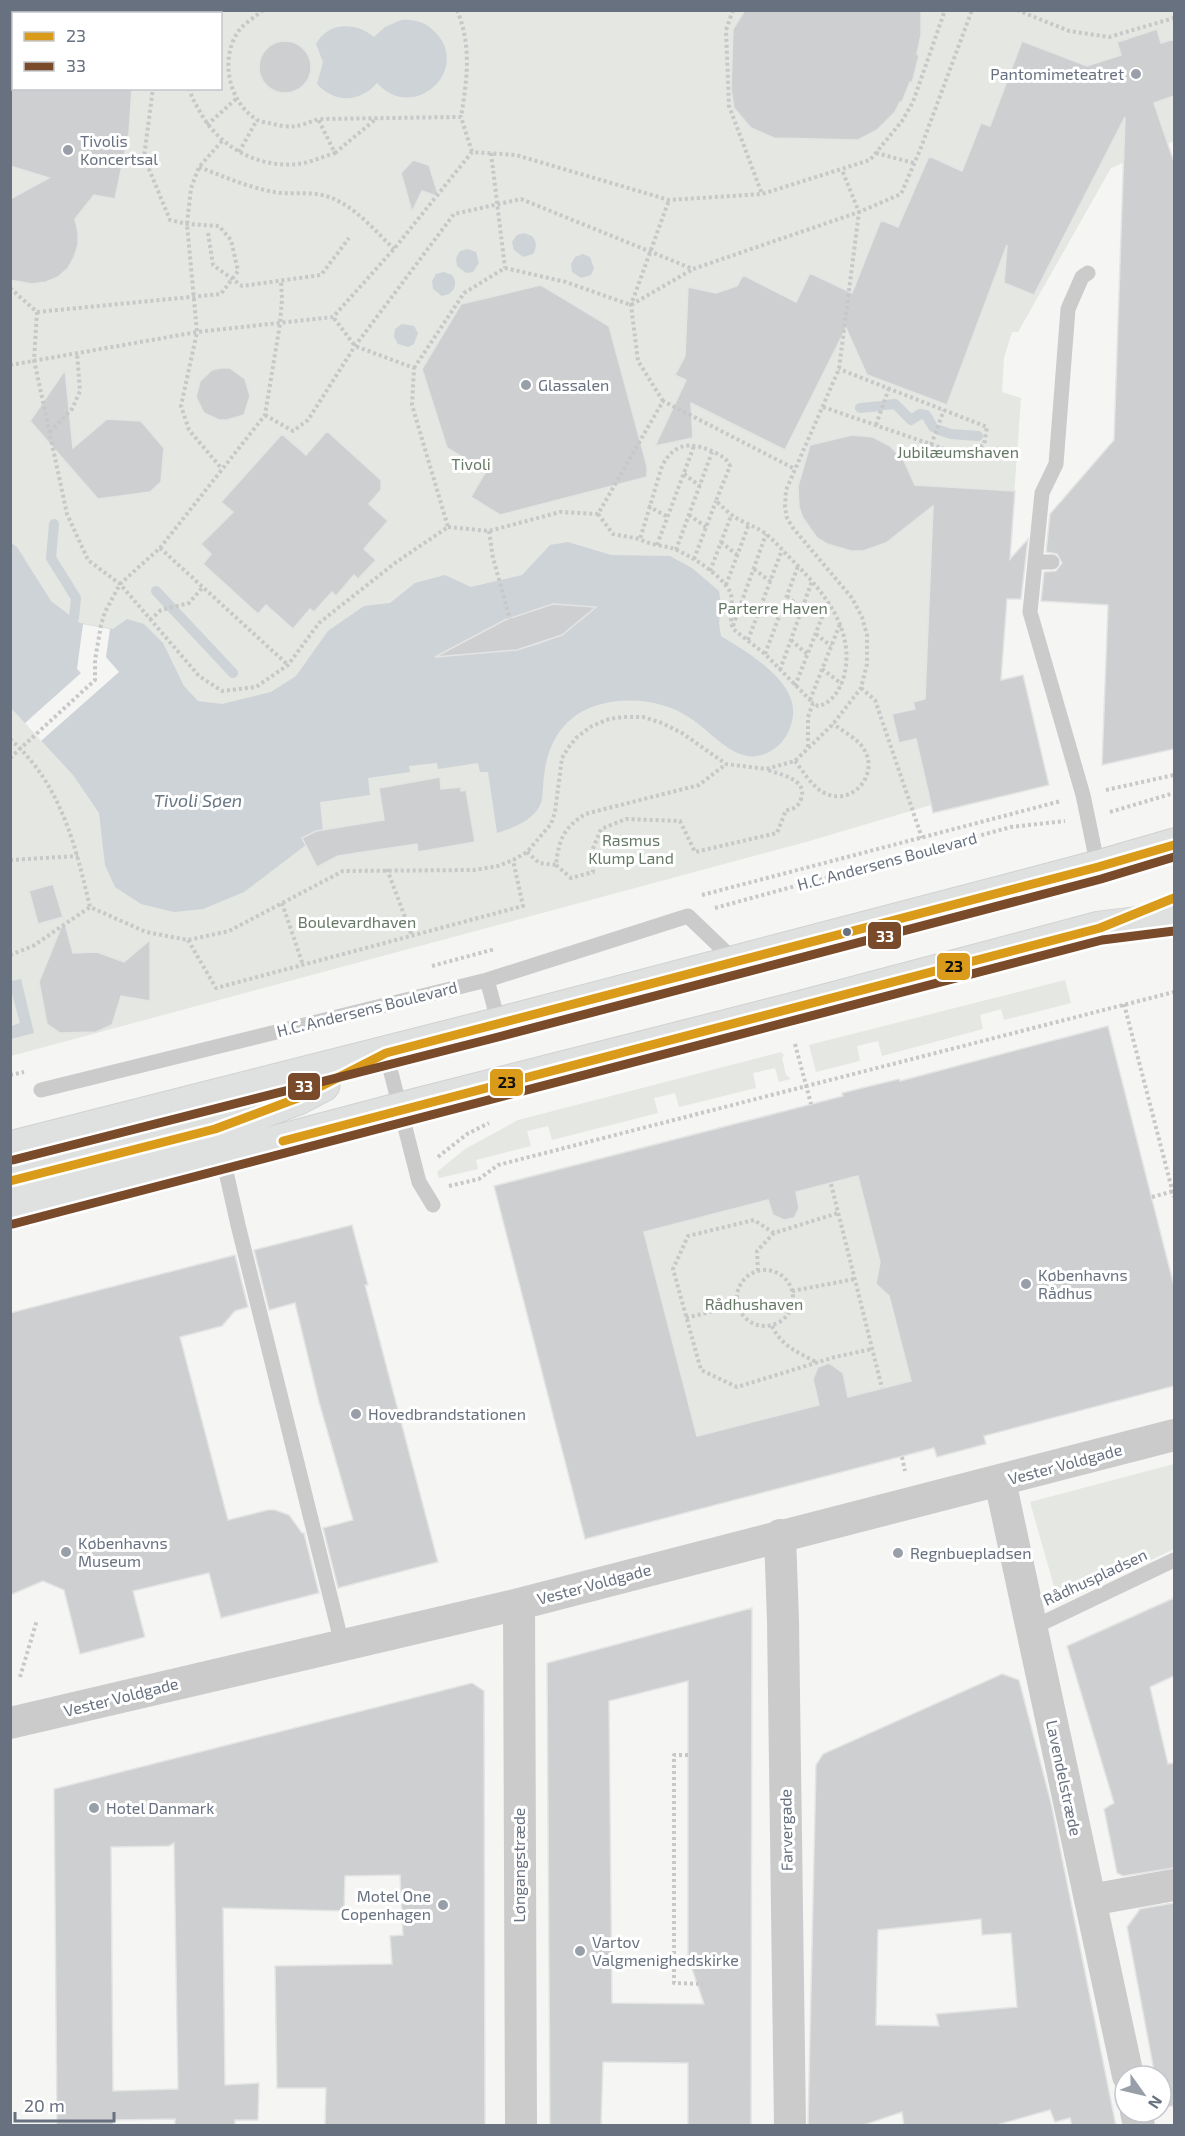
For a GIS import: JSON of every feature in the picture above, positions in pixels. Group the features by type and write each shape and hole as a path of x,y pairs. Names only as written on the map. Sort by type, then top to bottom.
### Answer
{"street":[{"path":"10,1212 215,1128 298,1098 386,1053 1098,867 1174,845"},
{"path":"10,1148 401,1109 787,1011 1100,928 1174,898"},
{"path":"1100,928 1174,919"},
{"path":"10,1181 215,1128"},
{"name":"Vester Voldgade","path":"10,1723 519,1604 1174,1435"},
{"name":"Lavendelstræde","path":"1000,1480 1125,2064"},
{"name":"Farvergade","path":"780,1535 790,2126"},
{"name":"Løngangstræde","path":"519,1604 521,2126"},
{"path":"1090,1900 1174,1886"}],"lane":[{"path":"1088,273 1082,277 1068,309 1056,464 1041,493 1030,612 1083,795 1098,867"},
{"path":"1035,561 1052,562"},
{"path":"688,916 736,962"},
{"name":"H.C. Andersens Boulevard","path":"41,1090 487,980 688,916"},
{"path":"487,980 499,1024"},
{"path":"386,1053 419,1182 433,1205"},
{"path":"215,1128 342,1644"},
{"name":"Rådhuspladsen","path":"1032,1628 1174,1560"}],"path":[{"path":"263,10 241,29 230,52 229,77 237,98 257,120 284,127 299,127 318,119 461,117"},
{"path":"457,10 464,26 468,63 461,117 472,152"},
{"path":"733,10 726,30 729,106 762,194"},
{"path":"472,152 516,155 669,200 762,194 842,170 870,160 902,121 914,102 945,10"},
{"path":"448,527 412,405 414,368 464,293 506,268 566,282 632,305 693,269 859,212 900,194 972,10"},
{"path":"1017,10 1069,31 1108,38 1174,18"},
{"path":"10,288 37,312 221,294 232,280 238,271 231,240 219,226 187,224 170,220 144,157 153,90"},
{"path":"190,90 207,125 222,141 239,152 271,163 304,163 335,153 378,118"},
{"path":"207,125 237,98"},
{"path":"318,119 335,153"},
{"path":"239,152 257,120"},
{"path":"222,141 199,167 190,188 187,224 197,332 181,406 189,430 222,469"},
{"path":"10,365 197,332 333,317 394,249 472,152"},
{"path":"491,153 506,268"},
{"path":"876,153 914,163"},
{"path":"199,167 242,184 272,192 330,197 349,207 394,249"},
{"path":"766,770 795,761 833,724 861,688 867,664 867,636 862,617 838,578 793,528 785,507 786,490 839,369 859,212 842,170"},
{"path":"265,414 293,431 308,420 355,346 454,213 521,199 693,269"},
{"path":"669,200 632,305 638,360 663,401 795,469"},
{"path":"208,234 213,266 242,286 321,275 349,238"},
{"path":"10,758 95,680 95,660 101,625 105,612 120,584 160,548 265,414 280,324 281,280"},
{"path":"37,312 34,360 67,514 88,560 120,584 199,676 222,691 256,687 288,664 320,624 395,563 448,527 489,531 560,512 598,514"},
{"path":"333,317 355,346 414,368"},
{"path":"49,432 72,409 80,392 77,353"},
{"path":"823,407 965,456 984,445 987,427 839,369"},
{"path":"876,425 889,388"},
{"path":"598,514 663,401"},
{"path":"932,445 944,410"},
{"path":"640,539 648,506 667,456 677,448 694,446 712,452 724,458 730,466 694,559"},
{"path":"657,545 694,446"},
{"path":"676,550 712,452"},
{"path":"684,474 700,486"},
{"path":"716,501 731,516 766,534 812,581 828,601 840,624 846,656 842,684 829,702 818,706 795,686 765,654 732,628"},
{"path":"648,506 668,517"},
{"path":"598,514 613,534 640,539 676,550 694,559 726,585 732,600 732,628"},
{"path":"689,515 706,527"},
{"path":"710,572 731,516"},
{"path":"726,585 748,524"},
{"path":"489,531 493,558 510,619"},
{"path":"732,628 766,534"},
{"path":"721,542 737,555"},
{"path":"160,548 288,664"},
{"path":"748,640 782,550"},
{"path":"765,654 798,566"},
{"path":"754,570 771,582"},
{"path":"780,670 812,581"},
{"path":"150,620 162,610 189,603 203,587"},
{"path":"787,596 802,609"},
{"path":"795,686 828,601"},
{"path":"808,748 808,717 822,669 840,624"},
{"path":"815,634 831,646"},
{"path":"791,640 807,654"},
{"path":"822,669 842,684"},
{"path":"861,688 875,700 922,838"},
{"path":"90,907 146,932 188,940 229,931 343,871 474,870 513,861 527,852 551,824 555,812 562,758 577,737 592,726 609,719 643,717 662,723 682,733 726,764 766,770 794,779 802,789 799,804 791,810 786,810 777,833 695,852 680,821 626,819 601,829 592,851 593,872 571,878 556,865 539,862 527,852"},
{"path":"795,761 818,789 826,794 846,795 860,788 868,775 867,754 859,743 833,724"},
{"path":"10,739 21,748 49,787 67,820 90,907"},
{"path":"556,865 564,832 585,814 699,785 726,764"},
{"name":"H.C. Andersens Boulevard","path":"688,916 1011,828 1088,819 1174,793"},
{"path":"10,860 78,856"},
{"path":"188,940 216,988 523,906 513,861"},
{"path":"387,869 412,936"},
{"path":"282,903 303,965"},
{"path":"10,955 33,946 90,907"},
{"path":"417,1174 440,1188 480,1179 498,1164 1124,1004 1174,994"},
{"path":"1124,1004 1174,1197"},
{"path":"787,1011 811,1104"},
{"path":"831,1184 882,1388"},
{"path":"1152,1197 1174,1192"},
{"path":"758,1271 757,1251 774,1233 838,1213"},
{"path":"774,1233 754,1220 688,1236 673,1269 701,1370 737,1387 872,1349"},
{"path":"769,1270 779,1274 788,1281 792,1291 793,1302 789,1313 782,1321 771,1326 750,1323 742,1316 737,1305 736,1294 740,1284 747,1275 758,1271 769,1270"},
{"path":"792,1291 855,1279"},
{"path":"686,1318 737,1305"},
{"path":"771,1326 776,1336 790,1349 818,1363"},
{"path":"20,1677 37,1620"},
{"path":"688,1755 674,1755 674,1983 703,1984"}],"green space":[{"name":"Tivoli","path":"11,11 1174,11 1174,141 1111,168 1018,332 1012,332 1004,358 1002,392 1021,398 1001,680 1023,675 1049,785 933,813 931,805 806,842 11,1056"},
{"path":"1065,980 1071,1003 1004,1020 1001,1009 980,1015 983,1029 882,1056 878,1041 857,1046 860,1061 816,1072 809,1045"},
{"path":"781,1052 784,1055 782,1058 786,1075 791,1079 779,1082 775,1068 753,1073 756,1088 679,1107 675,1093 654,1098 658,1113 552,1140 548,1126 527,1131 531,1146 476,1160 478,1169 439,1178 437,1172 465,1149 518,1120"},
{"name":"Rådhushaven","path":"864,1175 868,1215 874,1240 901,1343 917,1380 848,1397 843,1373 829,1363 818,1367 813,1379 819,1405 697,1436 644,1232 768,1200 773,1215 784,1220 794,1218 799,1208 796,1192"},
{"path":"1174,1464 1174,1549 1059,1604 1030,1502"}],"water":[{"path":"401,20 415,21 428,26 445,46 447,61 443,75 434,87 421,95 407,98 392,94 377,83 363,94 347,98 331,95 317,84 323,62 316,44 321,36 343,26 359,29 374,37 385,27"},
{"path":"524,233 532,236 536,245 533,254 523,257 514,250 512,242 517,235"},
{"path":"468,249 476,252 479,263 473,272 466,273 457,266 456,258 460,251"},
{"path":"583,254 590,257 594,268 591,275 581,278 572,272 571,264 575,257"},
{"path":"444,272 452,275 455,285 449,294 442,296 433,289 432,281 436,274"},
{"path":"402,324 414,326 418,333 414,344 408,347 398,344 394,337 395,329"},
{"name":"Tivoli Søen","path":"10,542 17,547 51,601 80,623 113,629 127,619 144,624 163,643 184,686 198,701 222,704 271,692 296,676 328,631 364,606 390,603 415,583 445,575 471,587 522,575 550,545 568,542 611,555 670,556 692,568 719,591 721,636 758,660 770,671 789,694 793,707 792,721 784,740 766,753 754,756 742,755 732,750 690,718 666,706 625,701 611,702 585,710 561,729 551,746 542,800 538,809 522,823 497,833 488,772 480,772 478,763 438,769 437,763 409,766 410,772 368,778 370,795 320,802 323,832 244,892 203,909 174,912 141,904 115,887 105,865 99,813 73,775 11,708","holes":["583,612 561,634 529,647 494,651 461,648 481,632 505,620"]},
{"path":"21,979 34,1033 11,1039 11,1026 20,1023 11,994 11,981"}],"pier":[{"path":"83,624 110,629 106,657 119,672 41,741 25,723 81,673 77,669"}],"building":[{"path":"745,10 921,10 921,35 917,54 919,56 912,83 910,82 895,112 877,130 858,140 774,138 751,128 734,108 731,89 733,29"},
{"path":"1157,29 1161,43 1174,39 1174,96 1154,103 1174,162 1174,749 1102,765 1108,605 1041,601 1044,572 1056,571 1062,563 1057,554 1046,552 1050,514 1114,440 1125,117 1034,295 1004,283 1007,245 947,405 867,375 846,328 785,450 691,403 693,438 655,446 686,380 675,375 685,356 688,287 716,293 737,286 743,275 796,302 810,273 852,293 881,220 898,227 929,156 962,171 981,123 990,126 1022,41 1087,66 1121,55 1117,42 1128,39 1128,36 1130,38"},
{"path":"280,41 290,41 304,48 311,67 304,86 290,93 280,93 270,89 263,82 259,72 259,62 263,52 270,45"},
{"name":"Tivolis Koncertsal","path":"10,88 12,90 132,90 129,133 115,199 94,195 75,219 78,245 68,268 58,277 46,282 32,284 10,280 10,199 49,178 10,166"},
{"path":"413,160 429,165 439,197 422,191 412,212 401,173"},
{"name":"Glassalen","path":"541,285 609,326 647,466 647,477 500,515 471,497 486,471 447,448 422,369 461,304"},
{"path":"230,368 245,379 250,396 244,415 227,420 219,420 204,413 196,397 200,381 212,370"},
{"path":"65,370 73,448 107,419 141,421 164,448 161,482 150,492 98,499 30,421"},
{"path":"327,431 381,480 381,490 369,504 388,521 364,549 376,560 358,579 354,575 336,596 332,592 314,612 310,609 293,629 266,605 258,614 203,564 211,554 201,544 233,512 221,502 282,434 306,455"},
{"path":"852,435 873,437 890,446 904,461 915,485 1015,491 1010,559 1028,539 1021,599 1007,599 1001,680 1023,675 1049,785 933,813 916,739 899,743 892,714 915,709 913,702 925,699 933,506 886,543 863,551 851,551 827,544 817,538 803,518 799,507 798,486 810,445"},
{"path":"553,604 596,607 562,635 517,650 435,657 505,620"},
{"path":"440,777 441,789 461,787 461,791 466,790 475,842 418,852 417,844 338,856 317,867 302,838 316,831 384,820 379,788"},
{"path":"53,884 63,917 38,924 29,891"},
{"path":"64,920 73,953 97,952 124,962 150,940 150,1001 121,996 112,1025 96,1032 60,1033 47,1024 39,982"},
{"name":"Københavns Rådhus","path":"1108,1026 1174,1286 1174,1386 984,1436 986,1444 937,1457 934,1448 585,1539 494,1186 843,1096 842,1093 899,1079 900,1081","holes":["858,1176 880,1262 876,1284 889,1296 911,1381 848,1397 843,1373 829,1363 818,1367 813,1379 819,1405 697,1436 644,1232 768,1200 773,1215 784,1220 794,1218 799,1208 796,1192"]},
{"name":"Hovedbrandstationen","path":"352,1225 368,1285 365,1285 438,1562 338,1588 323,1528 353,1520 319,1402 295,1303 269,1310 254,1250"},
{"path":"235,1255 248,1307 235,1311 222,1326 180,1337 228,1520 268,1510 289,1515 304,1533 319,1593 221,1618 209,1573 133,1591 145,1637 80,1654 64,1590 43,1581 10,1595 10,1313"},
{"path":"1174,1598 1174,1676 1150,1687 1168,1764 1174,1763 1174,1868 1123,1876 1117,1873 1104,1809 1114,1803 1067,1646"},
{"path":"752,1608 751,2126 688,2126 688,2063 603,2062 601,2126 550,2126 547,1663","holes":["688,1681 688,1957 704,2004 612,2003 609,1701"]},
{"path":"1002,1674 1019,1680 1051,1803 1113,2111 1113,2124 1116,2126 1072,2126 1070,2118 1055,2122 1050,2110 993,2126 904,2126 902,2112 861,2126 808,2126 816,1765 823,1754","holes":["981,1919 982,1935 1011,1933 1017,2007 936,2014 939,2026 876,2025 878,1930"]},
{"path":"472,1683 484,1691 485,2126 325,2126 326,2088 277,2088 275,1966 392,1964 390,1936 403,1935 400,1875 345,1876 344,1911 223,1908 225,2085 259,2083 258,2120 235,2120 235,2126 175,2126 175,2119 113,2120 113,2126 57,2126 54,1789","holes":["174,1843 178,2089 113,2091 111,1847 169,1846"]},
{"path":"1174,1903 1174,2106 1173,2064 1153,2064 1127,1927 1140,1909"}],"waterway":[{"path":"885,405 895,404 911,420 920,414 926,415 933,427"},
{"path":"860,408 881,406"},
{"path":"939,430 951,434 978,436"},
{"path":"54,524 51,558 76,598 74,618"},
{"path":"156,591 233,673"}],"transit line":[{"name":"23","path":"10,1181 215,1129 298,1098 386,1053 1098,867 1174,845"},
{"name":"33","path":"13,1160 502,1036 1101,879 1174,857"},
{"name":"23","path":"283,1141 1100,928 1174,898"},
{"name":"33","path":"13,1224 1102,940 1174,931"}],"place":[{"name":"Pantomimeteatret","path":"1136,74"},
{"name":"Tivolis Koncertsal","path":"68,150"},
{"name":"Glassalen","path":"526,385"},
{"name":"Københavns Rådhus","path":"1026,1284"},
{"name":"Hovedbrandstationen","path":"356,1414"},
{"name":"Københavns Museum","path":"66,1552"},
{"name":"Regnbuepladsen","path":"898,1553"},
{"name":"Hotel Danmark","path":"94,1808"},
{"name":"Motel One Copenhagen","path":"443,1905"},
{"name":"Vartov Valgmenighedskirke","path":"580,1951"}],"park label":[{"name":"Jubilæumshaven","path":"958,452"},
{"name":"Parterre Haven","path":"773,608"},
{"name":"Rasmus Klump Land","path":"631,849"},
{"name":"Boulevardhaven","path":"357,922"}]}
